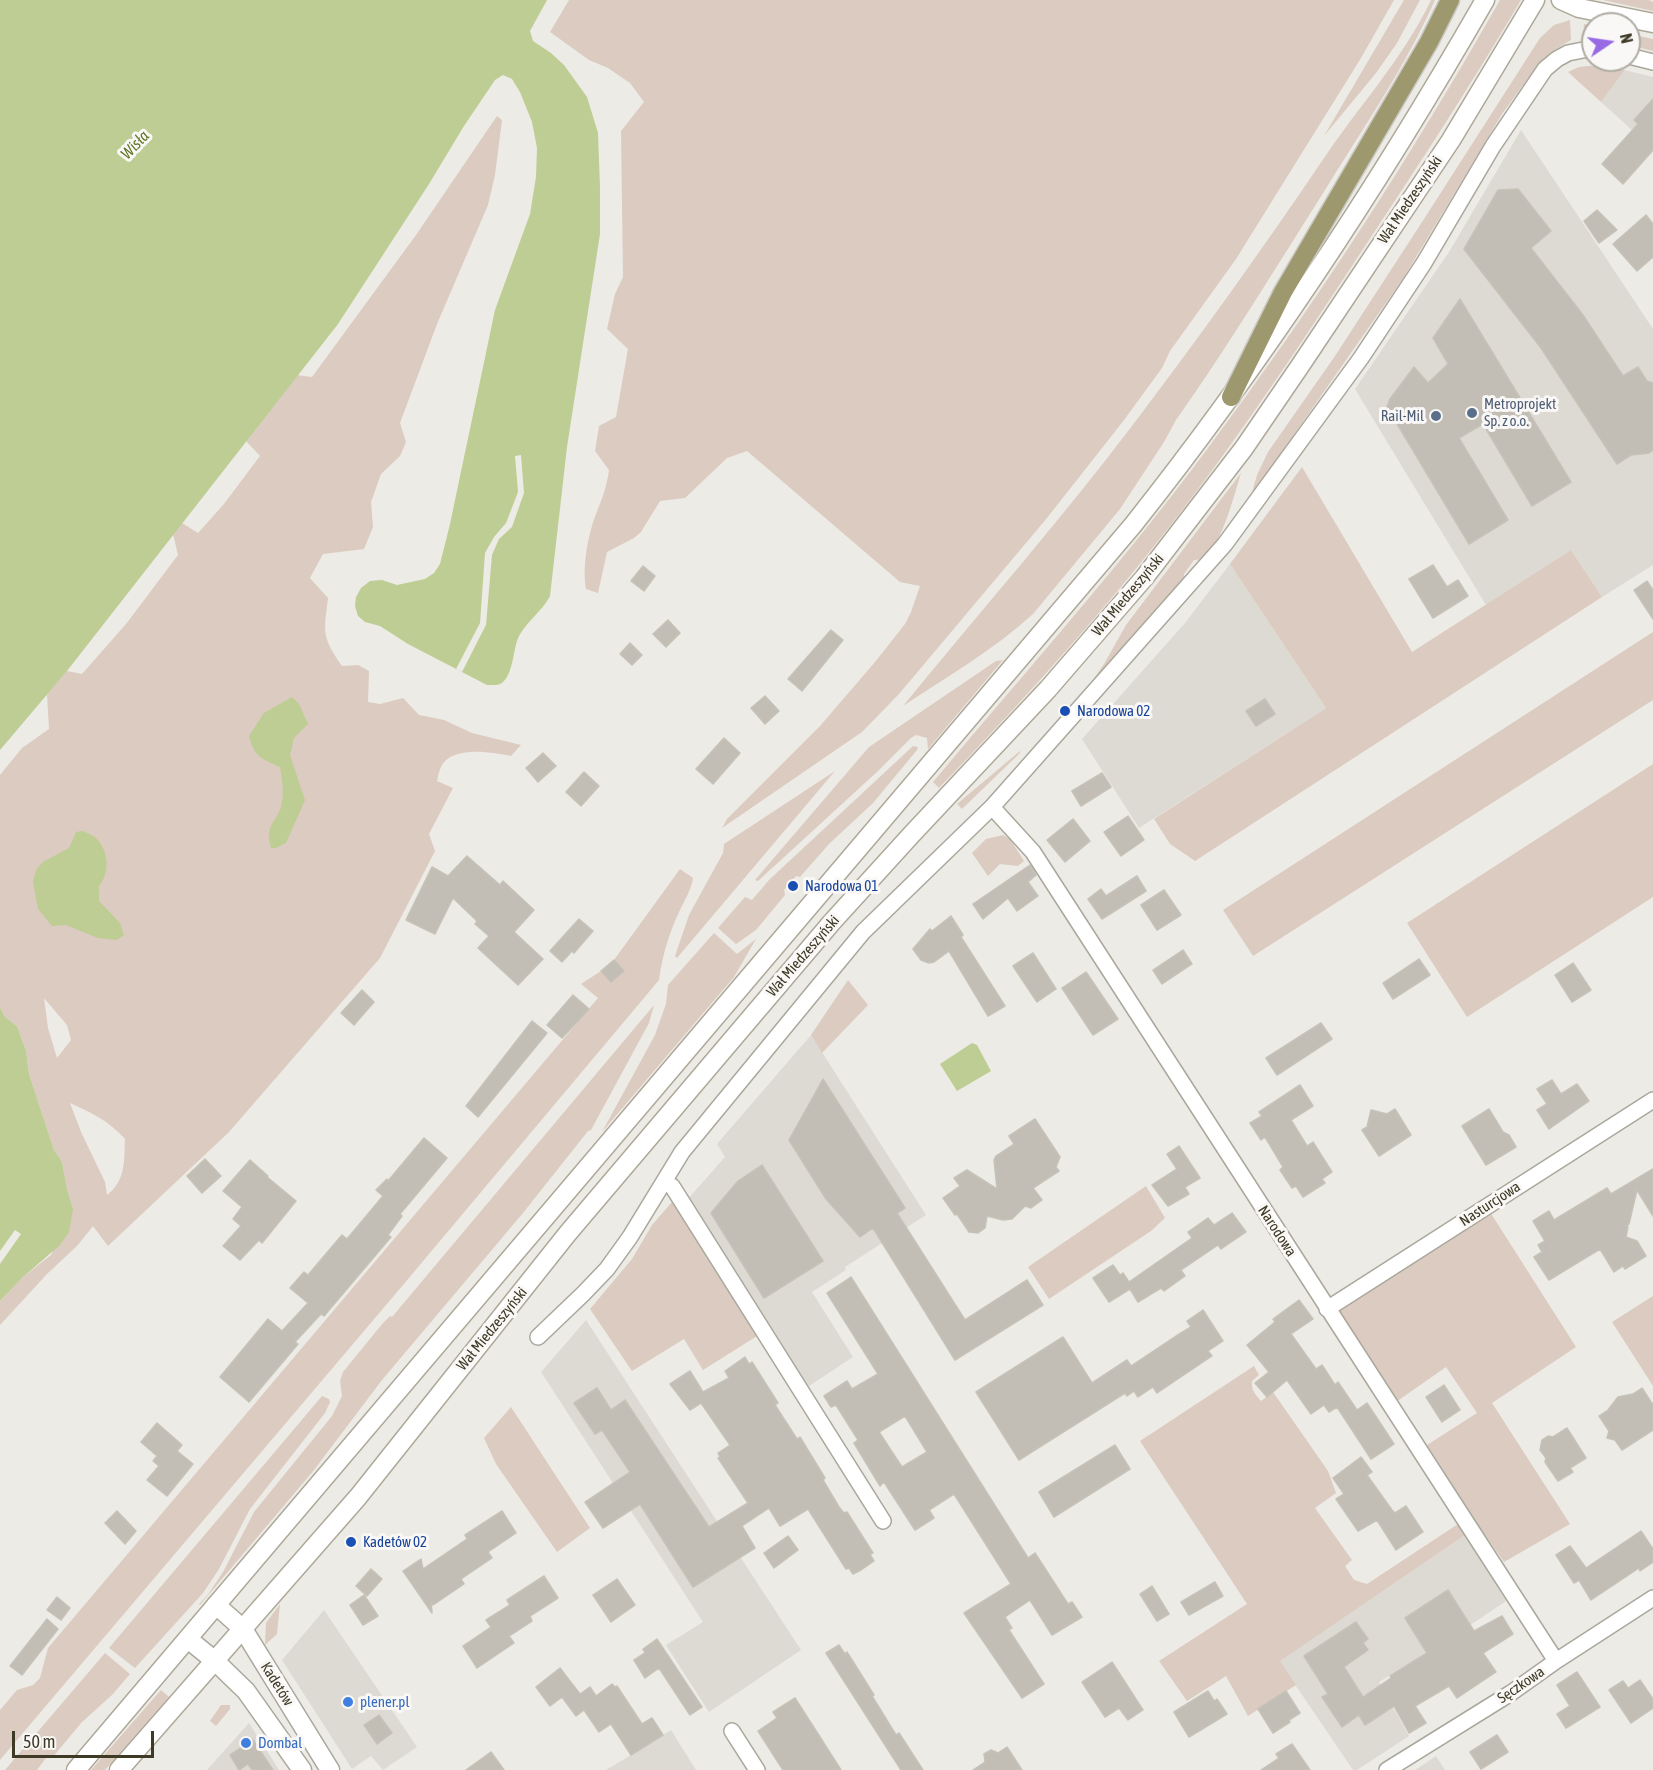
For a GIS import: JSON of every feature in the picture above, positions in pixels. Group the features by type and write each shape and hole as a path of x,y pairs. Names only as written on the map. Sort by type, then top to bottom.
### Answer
{"main road":[{"path":"1231,397 1283,292 1429,42 1450,0"},
{"name":"Wał Miedzeszyński","path":"76,1770 1111,552 1190,452 1287,317 1370,191 1485,0"},
{"name":"Wał Miedzeszyński","path":"119,1770 358,1497 568,1233 771,994 859,892 1048,689 1144,578 1244,448 1294,375 1451,140 1535,0"},
{"path":"1561,0 1579,8 1653,23"},
{"name":"Kadetów","path":"216,1605 243,1629 330,1770"},
{"name":"Kadetów","path":"188,1639 215,1660 246,1691 302,1770"}],"street":[{"name":"Wał Miedzeszyński","path":"538,1336 607,1269 630,1237 682,1152 863,932 992,807 1225,544 1367,348 1424,263 1493,146 1545,69 1568,53 1581,50"},
{"name":"Narodowa","path":"992,807 1033,852 1556,1661"},
{"name":"Nasturcjowa","path":"1327,1309 1653,1100"},
{"path":"672,1186 882,1521"},
{"name":"Sęczkowa","path":"1387,1770 1511,1693 1653,1598"},
{"path":"732,1731 757,1770"}],"shaded area":[{"path":"569,0 1394,0 1361,58 1236,259 1170,351 1162,368 1047,518 899,694 862,732 722,828 727,819 820,726 875,662 905,624 920,586 900,582 747,451 727,458 685,498 660,501 641,532 607,552 598,593 586,589 585,561 588,541 606,487 609,470 595,451 599,426 616,417 628,349 607,329 615,294 623,277 621,131 644,102 630,83 608,68 589,60 550,32"},
{"path":"1404,0 1420,0 1397,43 1376,73 1324,136"},
{"path":"1431,0 1435,0 1424,24 1383,96 1252,306 1120,509 1033,614 986,651 903,706 1076,497 1157,393 1394,63"},
{"path":"1500,0 1521,0 1413,173 1248,420 1170,526 1094,619 939,788 933,782 1142,534 1248,394 1324,284 1397,172"},
{"path":"1603,0 1649,0 1653,2 1653,11"},
{"path":"1570,20 1571,40 1540,62 1502,114 1404,277 1251,496 1257,475 1268,452 1335,356 1540,38 1554,25"},
{"path":"1641,36 1653,39 1653,51 1641,48"},
{"path":"1581,67 1581,72 1624,72 1601,102 1568,72"},
{"path":"1624,72 1653,77 1653,149 1601,102"},
{"path":"497,116 502,120 495,175 488,205 437,324 400,423 406,442 400,456 381,474 371,502 373,527 364,549 323,554 310,578 328,598 325,627 327,640 335,656 342,666 358,665 369,671 368,702 380,704 403,698 419,715 444,720 472,733 521,745 511,756 473,752 453,755 446,760 440,769 437,781 453,788 429,834 435,851 380,958 229,1132 108,1246 93,1226 77,1246 48,1273 0,1325 0,1301 23,1277 51,1255 73,1209 62,1162 54,1150 29,1074 26,1051 17,1026 5,1017 0,1007 0,775 22,748 49,729 47,694 67,671 82,674 126,624 178,555 173,534 182,523 198,533 224,504 260,456 246,441 297,375 312,377 416,235","holes":["44,998 67,1025 71,1040 57,1058 48,1028","70,1103 100,1118 125,1139 121,1177 107,1195 105,1182"]},
{"path":"1521,130 1653,329 1653,565 1602,597 1571,550 1486,605 1355,389 1449,252"},
{"path":"1302,467 1412,652 1571,550 1602,597 1195,861 1170,844 1154,819 1326,708 1230,564"},
{"path":"1241,473 1221,532 1210,552 1194,560 1184,574 1184,584 1149,627 1086,698 1005,779 1073,709 1104,664 1126,625"},
{"path":"1230,564 1326,708 1139,828 1082,739 1185,623"},
{"path":"1653,632 1653,700 1253,956 1223,910"},
{"path":"1003,660 928,749 927,738 916,735 911,738 758,881 755,880 869,747 996,661"},
{"path":"913,746 918,747 917,750 873,803 829,844 800,877 796,876 784,890 785,895 756,930 736,944 718,928 745,897 752,900 769,880"},
{"path":"1020,751 962,809 957,804"},
{"path":"1653,764 1653,897 1467,1017 1407,923"},
{"path":"835,771 677,958 675,956 689,915 723,853 724,844"},
{"path":"1003,835 1010,839 1024,861 1018,866 1000,864 988,876 972,853 986,839"},
{"path":"680,869 693,878 669,937 659,980 0,1760 0,1710 17,1690 33,1685 40,1678 48,1648 598,998 581,984 601,971 611,982 623,971 614,960"},
{"path":"714,933 737,954 756,939 734,977 602,1132 655,1035 666,1004 668,985"},
{"path":"848,980 868,1005 822,1053 811,1035"},
{"path":"654,1005 649,1023 591,1130 382,1380 314,1470 200,1605 223,1572 254,1512 332,1416 342,1396 340,1381 343,1372 383,1323 390,1316 392,1317"},
{"path":"811,1035 926,1215 845,1267 846,1270 812,1292 853,1357 806,1388 687,1200 725,1157 717,1144"},
{"path":"1146,1186 1165,1218 1151,1231 1049,1299 1028,1267"},
{"path":"672,1202 757,1336 703,1370 684,1339 632,1371 590,1309 632,1259 652,1225"},
{"path":"1490,1212 1576,1347 1492,1403 1570,1524 1504,1562 1427,1445 1477,1413 1446,1367 1396,1402 1337,1310"},
{"path":"1653,1296 1653,1386 1612,1322"},
{"path":"586,1320 801,1650 709,1712 666,1645 703,1622 541,1372"},
{"path":"1254,1366 1259,1375 1252,1381 1255,1394 1261,1401 1273,1392 1328,1471 1336,1493 1315,1508 1352,1560 1345,1566 1354,1580 1367,1584 1458,1524 1465,1535 1280,1661 1296,1685 1248,1716 1226,1676 1187,1701 1159,1661 1247,1604 1140,1441"},
{"path":"322,1396 330,1402 325,1413 250,1509 219,1569 203,1593 135,1668 109,1648"},
{"path":"511,1407 590,1528 557,1552 496,1464 484,1438"},
{"path":"1465,1535 1506,1601 1379,1682 1409,1736 1357,1770 1353,1770 1279,1661"},
{"path":"280,1604 277,1634 265,1645 266,1623"},
{"name":"plener.pl","path":"324,1610 417,1747 383,1770 371,1756 352,1769 282,1660"},
{"path":"105,1653 130,1674 112,1695 82,1722 52,1758 46,1758 37,1770 5,1770"},
{"path":"161,1690 169,1697 105,1770 91,1770"},
{"path":"221,1705 230,1705 230,1709 216,1726 210,1721"},
{"name":"Dombal","path":"249,1723 279,1770 207,1770"},
{"path":"671,1730 696,1770 606,1770 631,1755"},
{"path":"1436,1756 1445,1770 1415,1770"}],"water":[{"name":"Wisła","path":"0,0 547,0 530,31 533,41 564,65 587,97 598,133 600,234 567,447 550,596 520,635 509,672 502,683 487,685 408,644 380,626 365,622 358,616 355,606 356,597 361,588 370,581 382,580 397,585 425,579 434,573 440,564 495,310 530,214 536,177 537,148 532,122 512,79 503,75 495,80 464,126 338,324 67,671 0,750"},
{"path":"292,697 299,704 308,724 294,738 290,755 305,800 286,843 271,848 269,832 283,798 280,767 256,753 249,736 264,713"},
{"path":"83,831 96,838 106,855 105,875 99,886 99,901 120,923 124,935 117,940 98,938 66,925 52,926 38,909 33,882 36,870 43,862 69,848 76,832"},
{"path":"0,1007 5,1017 17,1026 26,1051 29,1074 54,1150 62,1162 73,1209 69,1232 60,1245 23,1277 0,1301"},
{"path":"972,1043 977,1045 991,1071 957,1091 940,1064"}],"pier":[{"path":"521,455 524,493 512,527 499,539 492,555 486,625 462,672 456,669 480,623 485,553 494,537 506,523 518,492 515,456"},
{"path":"15,1230 21,1234 0,1264 0,1251"}],"building":[{"path":"1653,99 1653,150 1623,184 1602,164 1638,124 1634,120"},
{"path":"1518,189 1551,231 1531,248 1583,315 1623,376 1638,367 1647,381 1653,383 1653,450 1649,453 1631,455 1617,464 1541,348 1464,249 1498,190"},
{"path":"1597,210 1617,230 1599,243 1584,221"},
{"path":"1646,215 1653,224 1653,257 1637,271 1613,244"},
{"path":"1460,299 1571,482 1532,506 1483,424 1459,438 1508,520 1469,544 1387,407 1390,399 1414,367 1428,383 1448,364 1433,338"},
{"path":"1433,565 1447,587 1458,580 1468,596 1433,618 1409,579"},
{"path":"643,566 655,576 644,591 631,581"},
{"path":"1647,581 1653,590 1653,619 1634,590"},
{"path":"668,620 680,633 666,647 653,634"},
{"path":"831,630 843,640 802,691 788,679"},
{"path":"630,643 642,655 632,665 620,654"},
{"path":"765,696 779,711 765,724 751,708"},
{"path":"1265,699 1275,714 1256,726 1246,711"},
{"path":"724,738 740,753 713,784 696,769"},
{"path":"543,753 556,766 538,782 526,768"},
{"path":"584,772 599,786 581,806 566,792"},
{"path":"1102,773 1111,787 1081,806 1072,791"},
{"path":"1128,816 1144,840 1121,856 1104,832"},
{"path":"1073,819 1090,841 1065,862 1047,840"},
{"path":"467,856 500,885 503,881 534,910 514,932 543,959 518,985 478,948 489,936 475,924 477,921 453,898 435,934 406,920 432,867 448,876"},
{"path":"1030,865 1036,875 1028,882 1038,896 1017,911 1008,898 983,919 973,904"},
{"path":"1137,876 1146,891 1102,919 1088,899 1101,889 1106,896"},
{"path":"1164,890 1181,915 1157,930 1141,905"},
{"path":"951,916 963,935 961,937 1005,1006 988,1016 949,951 929,963 921,960 913,949 930,929 932,931"},
{"path":"579,919 593,931 574,953 572,951 562,962 550,951"},
{"path":"1183,950 1192,964 1162,984 1153,970"},
{"path":"1033,953 1056,989 1037,1002 1013,966"},
{"path":"1419,959 1430,975 1393,999 1383,983"},
{"path":"614,960 624,971 611,982 601,971"},
{"path":"1573,963 1591,990 1572,1002 1555,975"},
{"path":"1086,972 1118,1019 1093,1035 1062,988"},
{"path":"362,990 374,1002 354,1025 341,1013"},
{"path":"573,995 589,1009 562,1038 547,1025"},
{"path":"532,1021 547,1033 478,1117 466,1106"},
{"path":"1321,1023 1332,1039 1277,1075 1266,1058"},
{"path":"823,1079 905,1208 897,1213 965,1320 1027,1280 1043,1305 955,1360 873,1228 860,1237 826,1199 789,1140"},
{"path":"1552,1080 1561,1094 1577,1084 1589,1101 1549,1129 1537,1110 1547,1104 1537,1089"},
{"path":"1300,1085 1313,1106 1291,1120 1307,1146 1313,1142 1332,1172 1322,1179 1325,1183 1303,1197 1296,1186 1292,1188 1280,1170 1283,1167 1265,1137 1261,1140 1250,1123 1262,1116 1259,1112"},
{"path":"1395,1109 1411,1135 1379,1156 1362,1130 1367,1127 1371,1110 1387,1114"},
{"path":"1489,1109 1503,1132 1509,1135 1516,1147 1486,1165 1462,1126"},
{"path":"1035,1119 1060,1157 1056,1167 1059,1171 1033,1188 1042,1200 1031,1208 1025,1206 1012,1219 1003,1220 987,1216 985,1228 978,1233 969,1232 943,1198 960,1186 954,1178 967,1170 997,1189 994,1160 996,1156 1014,1144 1009,1136"},
{"path":"424,1138 447,1158 400,1214 402,1216 388,1235 391,1237 324,1316 321,1314 295,1342 298,1344 249,1402 220,1377 268,1319 282,1331 308,1303 290,1288 304,1272 308,1275 342,1235 347,1239 383,1196 376,1190 387,1179 388,1181"},
{"path":"1179,1146 1200,1178 1185,1187 1189,1194 1168,1206 1152,1185 1177,1169 1167,1154"},
{"path":"205,1159 221,1176 202,1193 187,1176"},
{"path":"250,1160 296,1201 262,1243 259,1240 240,1260 223,1246 241,1226 233,1219 242,1207 223,1191"},
{"path":"762,1165 823,1261 764,1298 711,1213 738,1181"},
{"path":"1653,1169 1653,1216 1637,1190 1626,1237 1637,1241 1646,1256 1625,1269 1623,1266 1614,1272 1600,1249 1549,1280 1534,1257 1542,1252 1538,1245 1545,1241 1533,1221 1549,1211 1554,1220 1607,1188 1611,1194"},
{"path":"1232,1213 1246,1232 1221,1249 1218,1245 1181,1270 1185,1276 1164,1291 1161,1288 1138,1302 1130,1289 1109,1302 1093,1278 1113,1265 1129,1282 1192,1238 1188,1232 1208,1218 1214,1225"},
{"path":"851,1277 1028,1558 1035,1553 1068,1604 1072,1602 1082,1617 1052,1635 1030,1600 1005,1617 1012,1628 1009,1630 1044,1684 1022,1698 964,1613 1011,1584 954,1494 929,1510 934,1518 915,1530 884,1482 880,1486 854,1443 858,1440 836,1405 831,1407 824,1396 847,1381 852,1389 878,1374 827,1293","holes":["905,1416 927,1452 902,1467 879,1432"]},
{"path":"1299,1300 1313,1319 1291,1334 1316,1369 1322,1365 1335,1385 1338,1382 1357,1410 1367,1403 1394,1444 1371,1459 1337,1407 1329,1412 1324,1405 1311,1414 1287,1380 1267,1397 1255,1383 1269,1372 1247,1345 1275,1322 1273,1319"},
{"path":"1203,1310 1223,1341 1208,1351 1212,1356 1157,1393 1153,1387 1138,1397 1134,1391 1127,1396 1125,1393 1019,1460 976,1392 1063,1337 1092,1383 1127,1360 1131,1366 1191,1327 1187,1321"},
{"path":"745,1357 749,1364 752,1362 778,1403 775,1405 797,1439 800,1437 825,1478 823,1480 839,1507 844,1513 847,1512 873,1553 870,1554 874,1561 861,1570 853,1574 849,1568 846,1569 808,1509 780,1526 769,1508 742,1526 755,1548 693,1587 640,1504 603,1528 585,1502 630,1472 602,1430 595,1434 574,1403 597,1388 611,1410 625,1400 709,1527 748,1503 718,1458 720,1457 718,1453 730,1445 701,1403 690,1410 670,1384 690,1371 703,1392 729,1378 725,1371"},
{"path":"1444,1385 1460,1410 1442,1422 1426,1397"},
{"path":"1642,1388 1653,1405 1653,1430 1622,1450 1615,1440 1607,1438 1609,1431 1599,1416 1608,1410 1618,1397 1633,1394"},
{"path":"157,1423 182,1445 177,1451 193,1464 167,1496 147,1480 159,1466 153,1461 157,1456 141,1442"},
{"path":"1567,1428 1586,1458 1570,1468 1573,1472 1558,1481 1540,1450 1542,1440 1548,1436 1553,1437"},
{"path":"1115,1445 1130,1469 1054,1517 1039,1492"},
{"path":"1361,1457 1372,1472 1367,1475 1392,1510 1395,1513 1406,1506 1423,1532 1396,1550 1377,1520 1358,1531 1336,1499 1344,1494 1333,1478"},
{"path":"117,1511 136,1531 125,1544 105,1523"},
{"path":"502,1511 516,1533 488,1552 492,1558 461,1579 464,1584 433,1605 431,1602 432,1613 403,1571 421,1559 423,1569 467,1539 465,1535"},
{"path":"1641,1531 1653,1549 1653,1562 1640,1571 1639,1568 1591,1600 1579,1580 1574,1583 1556,1555 1570,1546 1586,1568"},
{"path":"788,1536 798,1550 774,1568 764,1553"},
{"path":"371,1569 382,1579 367,1596 356,1586"},
{"path":"544,1576 558,1598 530,1616 532,1621 509,1636 514,1643 477,1668 463,1646 491,1627 486,1620 510,1605 507,1600"},
{"path":"617,1579 635,1605 611,1622 593,1595"},
{"path":"1215,1582 1223,1596 1189,1615 1181,1602"},
{"path":"1152,1586 1169,1614 1157,1621 1140,1594"},
{"path":"1448,1590 1474,1631 1502,1616 1513,1634 1483,1653 1496,1672 1457,1698 1449,1686 1415,1706 1426,1723 1409,1733 1394,1706 1365,1725 1359,1715 1342,1727 1322,1697 1328,1694 1304,1656 1356,1622 1368,1639 1363,1643 1368,1650 1344,1667 1363,1697 1391,1678 1390,1676 1427,1653 1405,1618"},
{"path":"364,1595 378,1616 363,1625 350,1605"},
{"path":"57,1597 70,1608 61,1620 47,1610"},
{"path":"47,1619 58,1629 22,1675 10,1666"},
{"path":"657,1639 702,1707 690,1715 659,1668 645,1678 634,1660 645,1653 643,1649"},
{"path":"839,1645 845,1654 847,1652 896,1735 899,1733 923,1770 901,1770 826,1653"},
{"path":"1112,1662 1143,1710 1128,1720 1119,1708 1105,1717 1082,1682"},
{"path":"560,1668 580,1694 590,1687 596,1696 612,1684 617,1686 642,1724 652,1718 663,1735 631,1755 611,1724 599,1732 584,1710 576,1716 562,1697 550,1706 536,1687"},
{"path":"1577,1672 1600,1707 1566,1728 1557,1714 1570,1706 1557,1685"},
{"path":"1640,1680 1653,1699 1653,1708 1631,1723 1609,1690 1623,1681 1628,1688"},
{"path":"1208,1691 1214,1701 1217,1699 1227,1714 1189,1737 1174,1712"},
{"path":"1286,1691 1300,1713 1273,1733 1258,1709"},
{"path":"795,1698 841,1770 783,1770 758,1731 777,1718 773,1712"},
{"path":"379,1715 392,1733 377,1744 364,1725"},
{"path":"1497,1735 1508,1752 1481,1769 1470,1752"},
{"path":"253,1740 273,1770 252,1770 248,1764 239,1770 230,1755"},
{"path":"1292,1744 1310,1770 1261,1770 1279,1758 1276,1754"},
{"path":"1007,1747 1022,1770 973,1770 985,1762 984,1754 991,1750 998,1753"},
{"path":"491,1752 504,1770 466,1770"}],"place":[{"name":"Metroprojekt Sp. z o.o.","path":"1472,413"},
{"name":"Rail-Mil","path":"1436,416"},
{"name":"Narodowa 02","path":"1065,711"},
{"name":"Narodowa 01","path":"793,886"},
{"name":"Kadetów 02","path":"351,1542"},
{"name":"plener.pl","path":"348,1702"},
{"name":"Dombal","path":"246,1743"}]}
